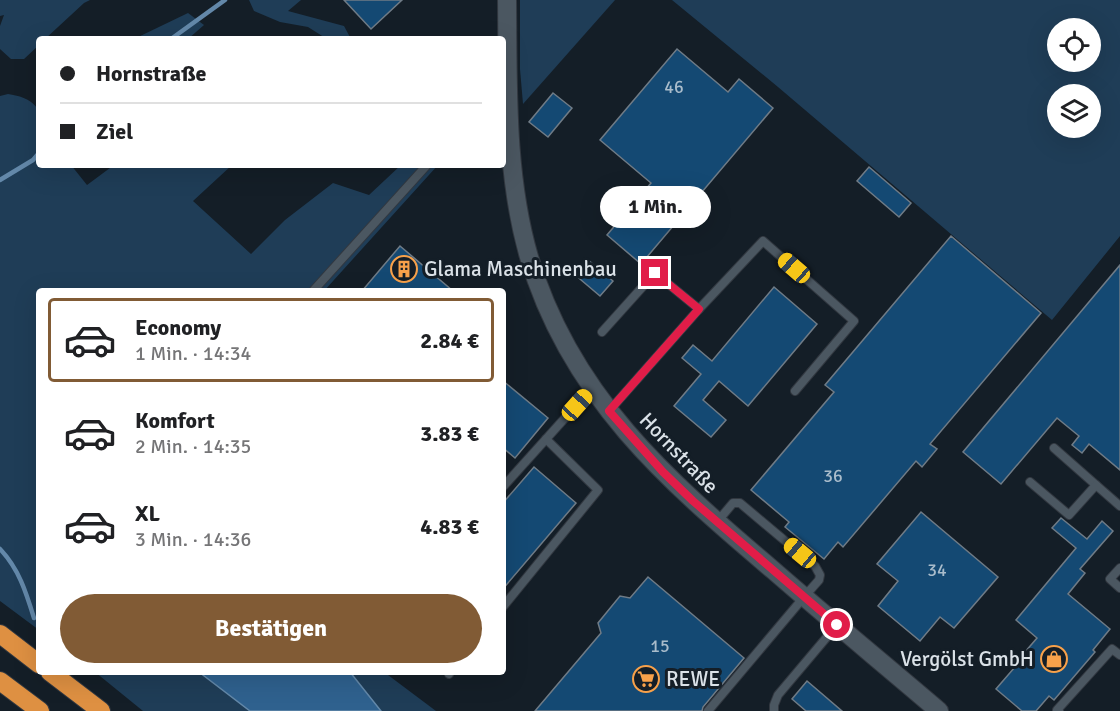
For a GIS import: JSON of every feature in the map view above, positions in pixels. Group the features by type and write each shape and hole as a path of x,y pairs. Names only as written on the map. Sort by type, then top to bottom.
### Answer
{"highway":[{"path":"0,634 36,662"},
{"path":"54,675 101,711"},
{"path":"0,681 40,711"}],"street":[{"name":"Hornstraße","path":"507,0 506,127 519,216 529,257 544,300 576,364 609,411 663,472 717,522 939,711"}],"lane":[{"path":"316,288 424,168"},
{"path":"609,411 763,241 854,321 795,391"},
{"path":"602,332 655,273 699,309"},
{"path":"506,484 592,388"},
{"path":"506,603 598,490 546,439"},
{"path":"1054,448 1120,506"},
{"path":"1030,483 1069,515 1096,485"},
{"path":"708,711 819,580 820,575 815,566 740,503 733,503 717,522"},
{"path":"1120,568 1110,579 1120,588"},
{"path":"774,711 778,695 837,625"},
{"path":"1059,711 1057,710 1112,649 1120,655"}],"shaded area":[{"path":"0,0 90,0 48,36 36,36 36,48 24,59 11,59 0,49 0,26 4,15 0,16"},
{"path":"249,0 301,0 288,11 344,26 349,36 322,36 308,27 280,22 254,11"},
{"path":"520,0 615,0 523,104 520,69"},
{"path":"672,0 1120,0 1120,236 1052,320"},
{"path":"188,13 204,25 191,36 140,36"},
{"path":"8,94 18,96 36,107 36,168 73,168 87,185 110,168 229,168 193,201 251,254 285,220 333,183 369,195 398,168 435,168 327,288 36,288 36,628 0,601 0,96"},
{"path":"99,675 388,675 436,711 143,711"},
{"path":"203,675 352,675 381,711 250,711"}],"building":[{"path":"344,0 402,0 371,29"},
{"path":"677,49 728,92 739,79 773,108 641,264 607,235 651,183 600,140"},
{"path":"553,93 572,108 548,137 529,122"},
{"path":"869,167 911,203 899,217 857,181"},
{"path":"951,236 1041,313 930,444 937,449 922,467 916,461 843,547 838,542 824,559 785,527 789,522 751,490 834,392 825,385"},
{"name":"Glama Maschinenbau","path":"400,246 449,288 365,288"},
{"path":"587,259 613,281 600,296 574,274"},
{"path":"1120,265 1120,470 1089,444 1082,453 1072,445 1079,436 1057,418 1001,484 963,452"},
{"path":"774,287 817,324 748,406 719,381 703,400 726,420 711,437 674,406 701,374 682,358 693,345 712,361"},
{"path":"506,383 548,418 515,458 506,450"},
{"path":"534,467 576,503 506,585 506,499"},
{"path":"921,512 998,577 954,628 940,617 920,641 878,606 898,581 877,564"},
{"name":"Vergölst GmbH","path":"1061,518 1087,539 1102,521 1113,531 1080,569 1085,573 1068,594 1110,629 1093,650 1095,652 1054,700 1049,696 1036,711 1022,711 996,689 1037,638 1016,620 1076,548 1052,528"},
{"path":"648,577 744,658 702,711 535,711 601,633 598,623 620,596 630,598"},
{"path":"807,681 842,711 806,711 792,699"}],"waterway":[{"path":"175,36 225,0"},
{"path":"0,180 36,156"},
{"path":"0,549 17,573 34,618"}],"place":[{"name":"Glama Maschinenbau","path":"404,269"},
{"name":"Vergölst GmbH","path":"1054,659"},
{"name":"REWE","path":"646,679"}],"route":[{"path":"655,273 699,309 609,411 663,472 693,501 837,625"}]}
